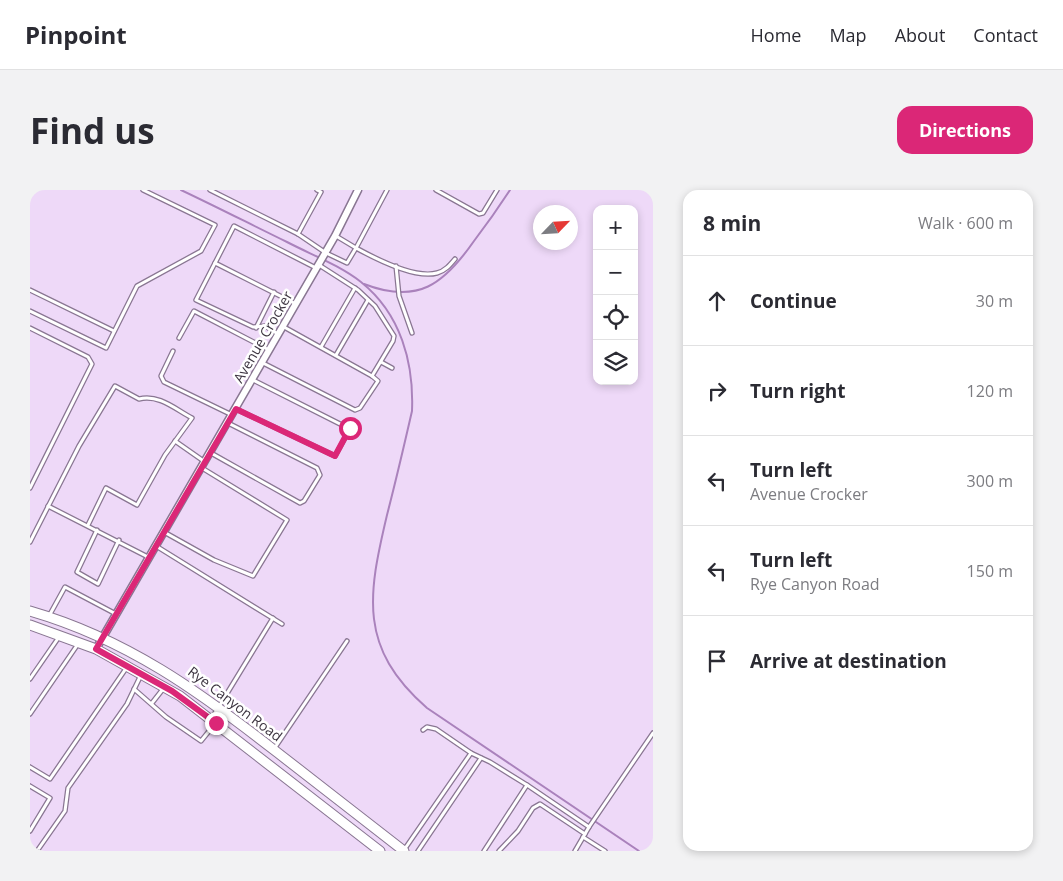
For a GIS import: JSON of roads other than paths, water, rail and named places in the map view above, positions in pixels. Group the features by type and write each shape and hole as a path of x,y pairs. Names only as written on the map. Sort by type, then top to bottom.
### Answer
{"main road":[{"name":"Rye Canyon Road","path":"30,611 103,638 166,671 220,708 404,851"},
{"name":"Rye Canyon Road","path":"30,625 96,649 164,686 214,721 380,851"}],"street":[{"name":"Avenue Crocker","path":"96,649 326,253 358,190"}],"lane":[{"path":"30,311 106,348 137,286 201,251 215,225 143,190"},
{"path":"210,190 298,234 326,253 347,263 388,190"},
{"path":"436,190 479,214 483,213 497,190"},
{"path":"298,234 320,191"},
{"path":"279,334 265,326 256,328 196,300 234,226 318,266 355,288 368,300 394,336 393,341 372,376"},
{"path":"335,236 356,248 412,272 436,274 448,268 455,259"},
{"path":"215,263 296,304"},
{"path":"396,266 398,292 412,333"},
{"path":"321,347 355,288"},
{"path":"30,290 114,331"},
{"path":"256,328 274,292"},
{"path":"336,355 368,300"},
{"path":"179,338 194,311 269,350"},
{"path":"262,362 355,410 360,408 378,381 283,326"},
{"path":"30,328 88,357 92,364 30,488"},
{"path":"173,351 161,376 164,382 335,456 350,428 253,380"},
{"path":"381,362 392,368"},
{"path":"30,542 114,386 139,399 149,396 159,400 192,418 175,441 137,505 106,488 88,525"},
{"path":"211,453 300,503 304,500 320,475 317,468 228,423"},
{"path":"164,532 214,560 253,576 287,520 203,465 175,441"},
{"path":"48,506 119,540 149,557"},
{"path":"97,530 77,572 98,584 119,540"},
{"path":"156,546 282,624"},
{"path":"49,617 65,587 117,614"},
{"path":"134,689 152,703 166,718 201,741 273,618"},
{"path":"30,679 61,635"},
{"path":"274,750 347,640"},
{"path":"30,714 79,642"},
{"path":"30,767 50,779 128,666"},
{"path":"37,851 65,811 68,788 127,704 142,673"},
{"path":"152,703 164,686"},
{"path":"423,730 427,727 436,729 471,753 528,785 589,827"},
{"path":"574,851 653,734"},
{"path":"404,851 471,753"},
{"path":"418,851 481,758"},
{"path":"484,851 528,785"},
{"path":"30,786 50,798 30,831"},
{"path":"499,851 518,831 533,808 540,804 605,851"},
{"path":"595,851 598,846"}],"waterway":[{"path":"181,190 344,270 361,282 386,309 402,340 407,358 412,393 412,411 380,544 373,595 374,619 379,642 389,664 405,686 427,708 639,851"},
{"path":"364,284 383,290 400,292 415,291 440,279 463,256 510,190"}]}
